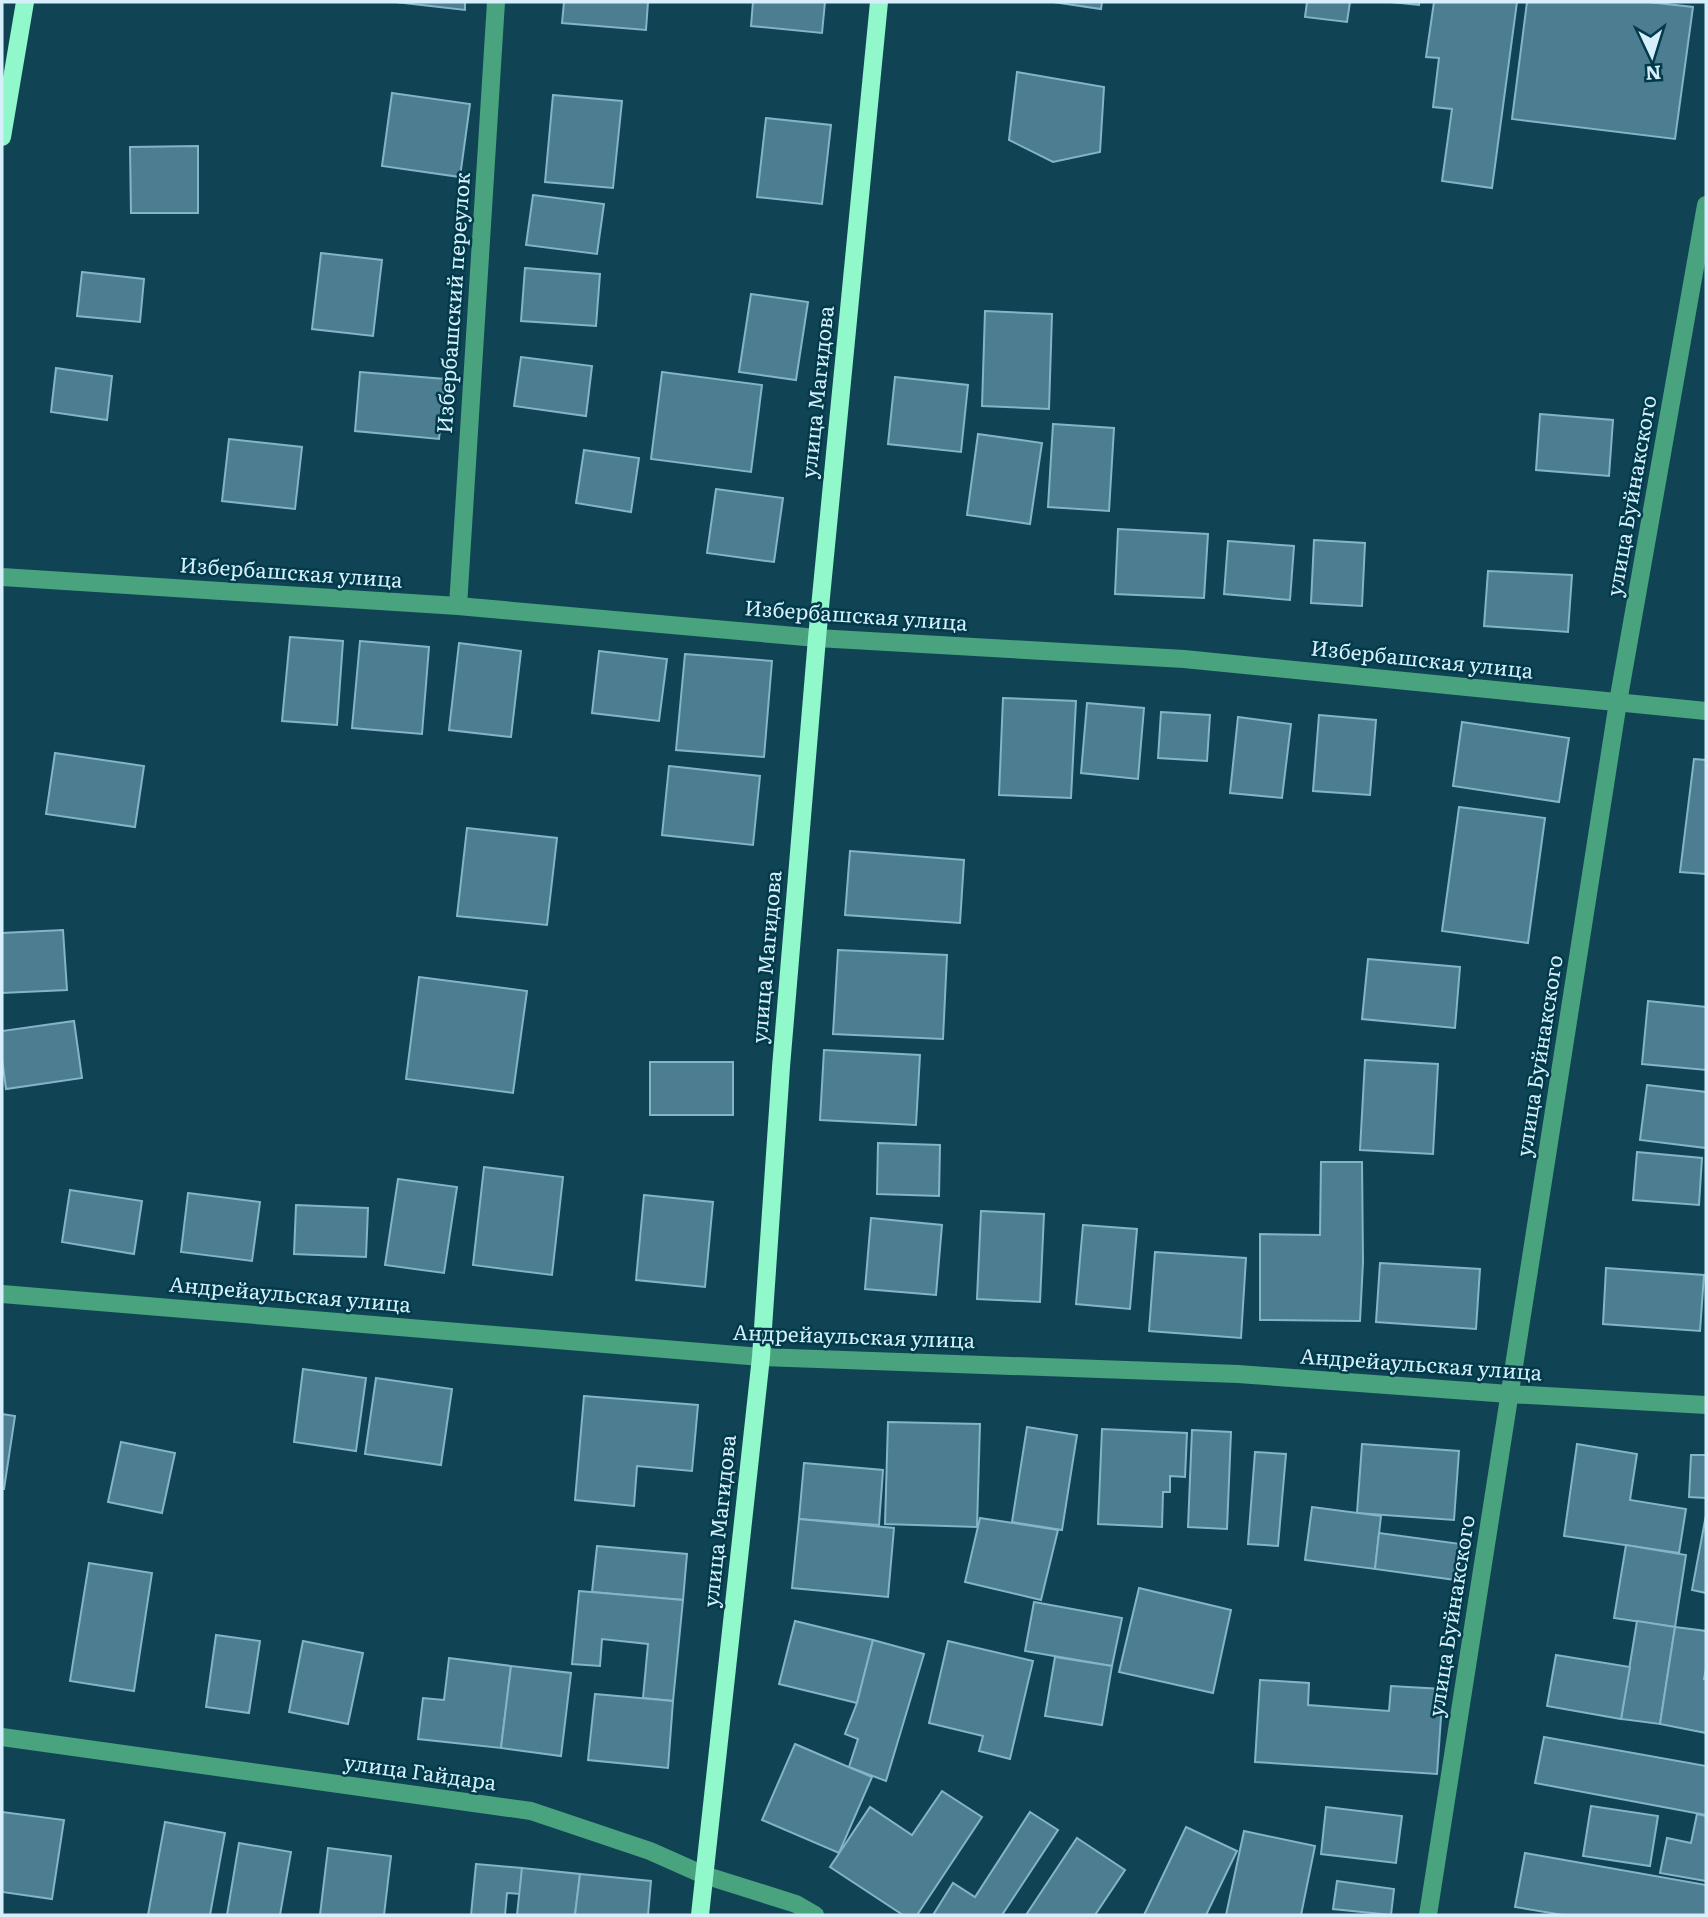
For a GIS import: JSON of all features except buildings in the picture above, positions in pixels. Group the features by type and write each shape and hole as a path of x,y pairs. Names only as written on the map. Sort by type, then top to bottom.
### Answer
{"main road":[{"path":"2,137 25,2"},
{"name":"улица Магидова","path":"700,1915 761,1357 781,1068 817,638 879,2"}],"street":[{"name":"Избербашский переулок","path":"458,606 496,2"},
{"name":"улица Буйнакского","path":"1428,1915 1618,702 1706,205"},
{"name":"Избербашская улица","path":"2,577 458,606 817,638 1184,660 1706,711"},
{"name":"Андрейаульская улица","path":"2,1294 761,1357 1238,1374 1706,1405"},
{"name":"улица Гайдара","path":"2,1737 531,1811 650,1851 704,1875 796,1904 816,1915"}]}
